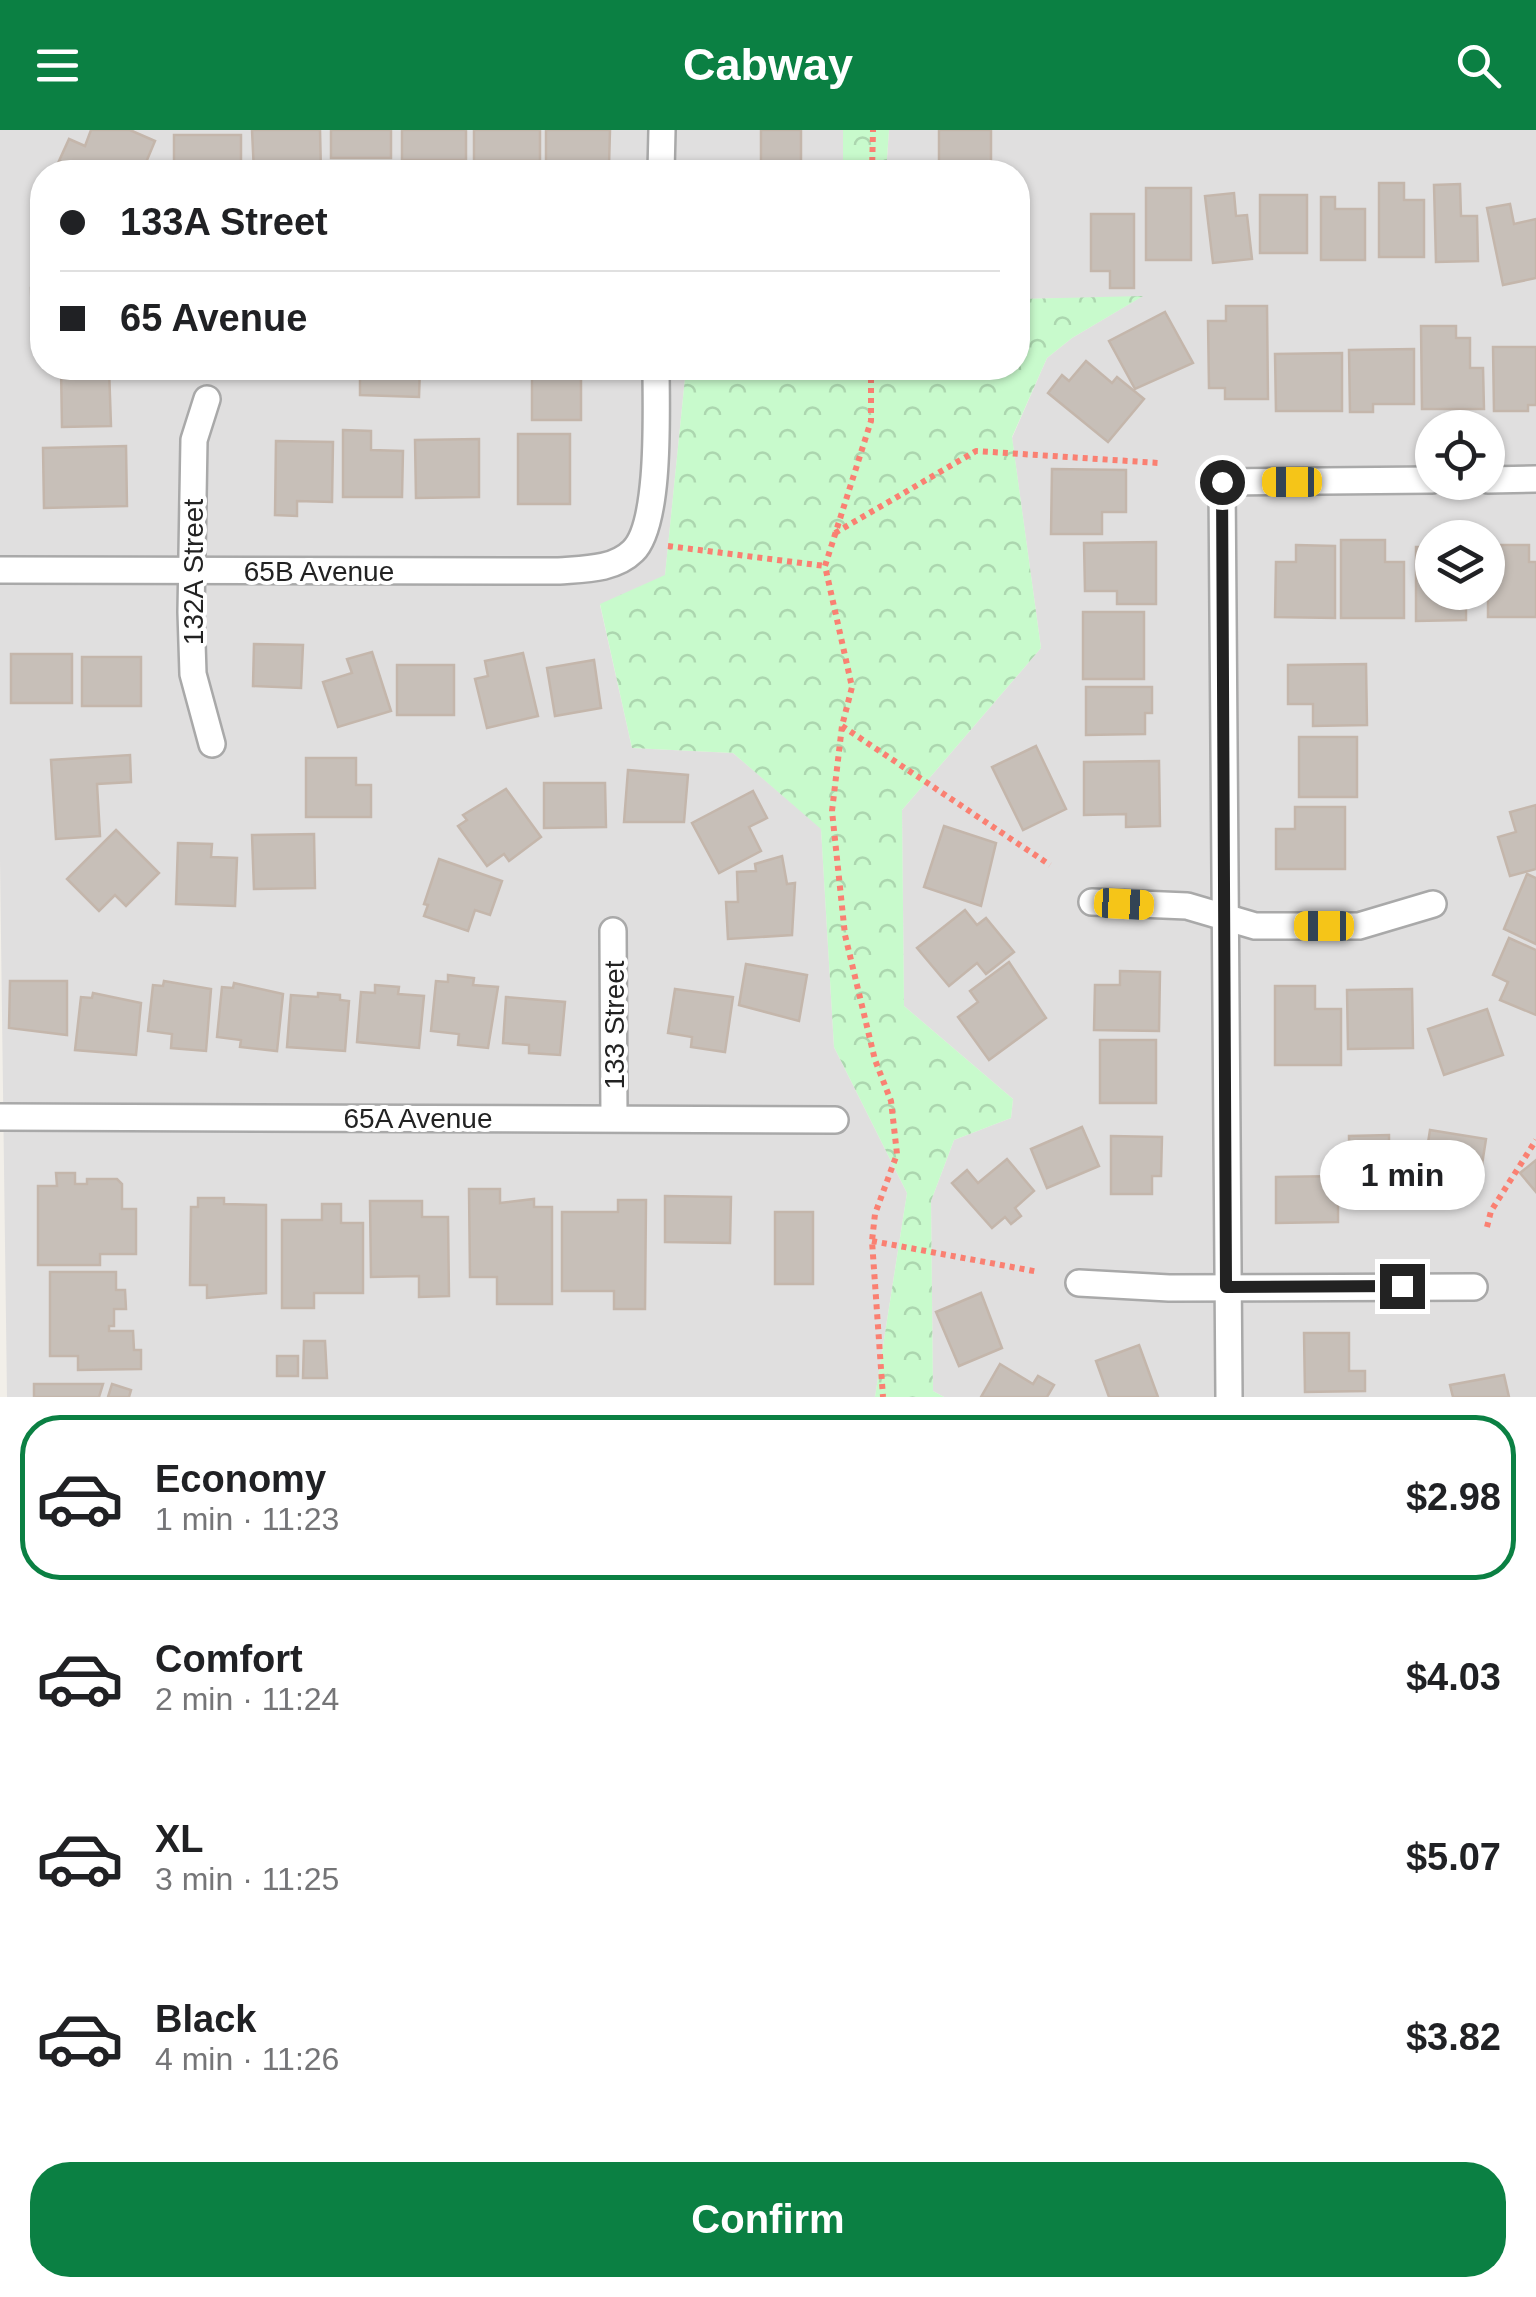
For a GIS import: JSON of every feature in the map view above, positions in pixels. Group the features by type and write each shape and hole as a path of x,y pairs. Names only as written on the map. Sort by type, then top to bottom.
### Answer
{"street":[{"path":"661,160 662,130"},
{"name":"65B Avenue","path":"0,570 558,571 605,566 633,551 648,519 655,380"},
{"name":"132A Street","path":"206,400 194,440 192,570 194,674 212,744"},
{"path":"1505,480 1536,479"},
{"path":"1229,1397 1222,482 1415,480"},
{"path":"1092,902 1186,906 1255,926 1359,926 1433,904"},
{"name":"133 Street","path":"613,931 614,1118"},
{"name":"65A Avenue","path":"0,1117 835,1120"},
{"path":"1079,1283 1474,1287"}],"path":[{"path":"872,130 872,160"},
{"path":"871,380 871,421 825,566 852,687 842,726 832,811 845,935 875,1060 891,1101 897,1154 876,1214 872,1241 883,1397"},
{"path":"835,533 976,451 1159,463"},
{"path":"668,546 825,566"},
{"path":"842,726 1050,865"},
{"path":"864,1070 875,1060"},
{"path":"1488,1226 1491,1212 1536,1140"},
{"path":"872,1241 1039,1272"}],"shaded area":[{"path":"0,130 843,130 843,160 30,160 30,380 685,380 665,576 600,605 632,748 733,753 821,828 834,1047 907,1193 875,1397 7,1397 0,860"},
{"path":"889,130 1536,130 1536,1397 944,1397 933,1391 931,1201 954,1140 1011,1118 1013,1099 904,1006 902,810 1041,648 1012,438 1047,358 1072,338 1141,297 1030,299 1030,160 887,160"}],"green space":[{"path":"843,130 889,130 887,160 843,160"},
{"path":"1143,296 1072,338 1047,358 1012,437 1041,648 902,810 904,1006 1013,1099 1011,1118 954,1140 931,1201 933,1391 944,1397 875,1397 907,1193 834,1047 821,829 733,753 632,748 600,604 665,575 685,380 1030,380 1030,299"}],"building":[{"path":"91,130 130,130 155,141 147,160 59,160 69,139 85,146"},
{"path":"252,130 320,130 321,160 253,160"},
{"path":"331,130 391,130 391,158 331,158"},
{"path":"402,130 466,130 466,160 402,160"},
{"path":"474,130 540,130 540,160 474,160"},
{"path":"546,130 610,130 609,160 546,160"},
{"path":"761,130 801,130 801,160 761,160"},
{"path":"939,130 991,130 991,160 939,160"},
{"path":"174,135 241,135 241,160 174,160"},
{"path":"1379,183 1404,183 1404,200 1424,200 1424,257 1379,257"},
{"path":"1460,184 1461,216 1477,216 1478,261 1436,262 1434,185"},
{"path":"1146,188 1191,188 1191,260 1146,260"},
{"path":"1234,193 1236,216 1247,215 1252,259 1213,263 1205,196"},
{"path":"1260,195 1307,195 1307,253 1260,253"},
{"path":"1321,197 1335,197 1335,209 1365,209 1365,260 1321,260"},
{"path":"1510,204 1514,224 1536,219 1536,278 1503,285 1487,208"},
{"path":"1091,214 1134,214 1134,288 1110,288 1110,271 1091,271"},
{"path":"1226,306 1267,306 1268,399 1225,399 1225,388 1209,388 1208,321 1226,321"},
{"path":"1165,312 1193,363 1135,389 1109,341"},
{"path":"1421,326 1456,326 1456,338 1470,338 1470,368 1483,368 1484,409 1422,409"},
{"path":"1493,347 1536,347 1536,405 1528,405 1528,411 1494,410"},
{"path":"1414,349 1414,404 1373,404 1373,412 1350,412 1349,350"},
{"path":"1342,353 1342,411 1276,411 1275,354"},
{"path":"1086,361 1112,383 1117,377 1144,399 1108,442 1048,393 1062,375 1069,381"},
{"path":"61,380 109,380 111,426 62,427"},
{"path":"360,380 420,380 419,397 360,395"},
{"path":"532,380 581,380 581,420 532,420"},
{"path":"343,430 371,431 371,450 403,451 402,497 343,497"},
{"path":"518,434 570,434 570,504 518,504"},
{"path":"479,439 479,497 416,498 415,440"},
{"path":"276,441 333,442 332,502 297,501 297,516 275,515"},
{"path":"126,446 127,506 44,508 43,448"},
{"path":"1052,469 1126,470 1126,512 1102,512 1102,534 1051,534"},
{"path":"1341,540 1385,540 1385,562 1404,562 1404,618 1341,618"},
{"path":"1156,542 1156,604 1117,604 1117,591 1085,591 1084,543"},
{"path":"1296,545 1335,546 1335,618 1275,617 1276,562 1296,562"},
{"path":"1505,545 1529,545 1529,562 1536,562 1536,617 1488,617 1488,610 1505,610"},
{"path":"1416,610 1466,610 1466,620 1416,621"},
{"path":"1083,612 1144,612 1144,679 1083,679"},
{"path":"254,644 303,645 301,688 253,686"},
{"path":"372,652 391,711 338,727 323,682 352,673 347,659"},
{"path":"523,653 538,716 487,728 475,679 488,676 485,661"},
{"path":"11,654 72,654 72,703 11,703"},
{"path":"82,657 141,657 141,706 82,706"},
{"path":"594,660 601,708 555,716 547,668"},
{"path":"1366,664 1367,725 1313,726 1313,704 1288,704 1288,665"},
{"path":"397,665 454,665 454,715 397,715"},
{"path":"1086,687 1152,687 1152,713 1145,713 1145,734 1086,735"},
{"path":"1299,737 1357,737 1357,797 1299,797"},
{"path":"1036,746 1066,809 1023,830 992,767"},
{"path":"130,755 131,782 97,784 100,836 56,839 51,760"},
{"path":"306,758 356,758 356,785 371,785 371,817 306,817"},
{"path":"1159,761 1160,826 1126,827 1126,814 1084,815 1084,762"},
{"path":"628,770 688,775 684,822 624,822"},
{"path":"544,783 605,783 606,827 544,828"},
{"path":"506,789 541,837 509,861 504,854 487,866 458,826 467,820 463,815"},
{"path":"753,791 767,818 749,827 761,851 719,873 692,823"},
{"path":"1536,805 1536,869 1510,876 1498,837 1516,832 1510,812"},
{"path":"1295,807 1345,807 1345,869 1276,869 1276,829 1295,829"},
{"path":"944,826 996,843 981,906 924,887"},
{"path":"116,830 159,873 126,906 115,895 99,911 67,879"},
{"path":"314,834 315,888 254,889 252,835"},
{"path":"178,843 212,844 211,857 237,858 235,906 176,904"},
{"path":"782,856 787,884 795,883 792,935 728,939 726,902 738,902 737,872 756,871 755,864"},
{"path":"439,859 502,881 490,915 475,910 468,931 424,916 428,905 424,904"},
{"path":"1527,874 1536,878 1536,944 1504,929"},
{"path":"965,910 977,925 986,918 1014,952 986,974 977,963 949,986 917,948"},
{"path":"1509,938 1536,950 1536,1015 1500,1000 1508,982 1493,975"},
{"path":"1009,962 1046,1018 989,1060 958,1017 978,1002 970,991"},
{"path":"746,964 807,975 799,1021 739,1005"},
{"path":"1120,971 1160,972 1159,1031 1094,1030 1095,985 1120,985"},
{"path":"448,975 474,978 473,985 498,987 488,1048 458,1045 459,1034 431,1031 436,981 448,982"},
{"path":"10,981 67,981 67,1035 9,1028"},
{"path":"164,981 211,989 206,1051 171,1048 172,1034 148,1031 153,985 163,986"},
{"path":"234,983 283,994 277,1051 240,1047 241,1040 217,1037 222,987 233,988"},
{"path":"375,985 399,987 398,994 424,996 419,1048 357,1042 361,992 375,993"},
{"path":"1275,986 1315,986 1315,1009 1341,1009 1341,1065 1275,1065"},
{"path":"675,989 733,997 725,1052 691,1047 692,1037 668,1033"},
{"path":"1412,989 1413,1048 1348,1049 1347,990"},
{"path":"93,993 141,1003 136,1055 75,1050 81,997 92,998"},
{"path":"318,993 340,995 340,1000 349,1001 345,1051 287,1047 291,995 318,997"},
{"path":"506,997 565,1002 560,1055 529,1053 529,1045 503,1043"},
{"path":"1487,1009 1503,1055 1444,1075 1428,1029"},
{"path":"1100,1040 1156,1040 1156,1103 1100,1103"},
{"path":"1082,1127 1099,1166 1047,1188 1031,1149"},
{"path":"1430,1130 1486,1139 1479,1184 1423,1175"},
{"path":"1389,1135 1389,1155 1404,1155 1405,1197 1350,1198 1349,1136"},
{"path":"1111,1136 1162,1137 1161,1176 1152,1176 1152,1194 1111,1194"},
{"path":"1007,1159 1034,1191 1015,1208 1021,1216 1011,1224 1005,1217 992,1228 952,1183 967,1170 978,1183"},
{"path":"1536,1160 1536,1192 1520,1173"},
{"path":"56,1173 75,1173 75,1184 87,1184 87,1179 117,1179 122,1184 122,1209 136,1209 136,1254 100,1254 100,1265 38,1265 38,1186 57,1186"},
{"path":"1338,1176 1338,1222 1276,1223 1276,1177"},
{"path":"469,1189 500,1189 500,1203 534,1199 534,1207 552,1207 552,1304 497,1304 497,1277 470,1277"},
{"path":"665,1196 731,1197 730,1243 665,1242"},
{"path":"198,1198 224,1198 224,1204 266,1205 266,1293 207,1298 207,1285 190,1285 191,1207 198,1207"},
{"path":"618,1200 646,1200 645,1309 614,1309 614,1291 562,1291 562,1212 618,1212"},
{"path":"370,1201 422,1201 422,1217 448,1217 449,1296 419,1297 419,1276 371,1277"},
{"path":"322,1204 341,1204 341,1223 363,1223 363,1293 314,1293 314,1308 282,1308 282,1220 322,1220"},
{"path":"775,1212 813,1212 813,1284 775,1284"},
{"path":"50,1272 116,1272 116,1290 125,1290 126,1309 114,1309 114,1326 109,1326 109,1331 133,1331 134,1350 141,1350 141,1369 78,1370 78,1356 50,1356"},
{"path":"981,1293 1002,1348 959,1366 936,1312"},
{"path":"1304,1333 1349,1333 1349,1371 1365,1371 1365,1391 1305,1392"},
{"path":"304,1341 325,1341 327,1378 303,1378"},
{"path":"1139,1345 1158,1397 1109,1397 1096,1361"},
{"path":"277,1356 298,1356 298,1376 277,1376"},
{"path":"1000,1364 1033,1384 1038,1376 1054,1385 1047,1397 981,1397"},
{"path":"1504,1375 1509,1397 1453,1397 1450,1385"},
{"path":"34,1384 103,1384 99,1397 34,1397"},
{"path":"112,1384 131,1390 129,1397 108,1397"}],"route":[{"path":"1222,482 1228,920 1226,1287 1402,1286"}]}
